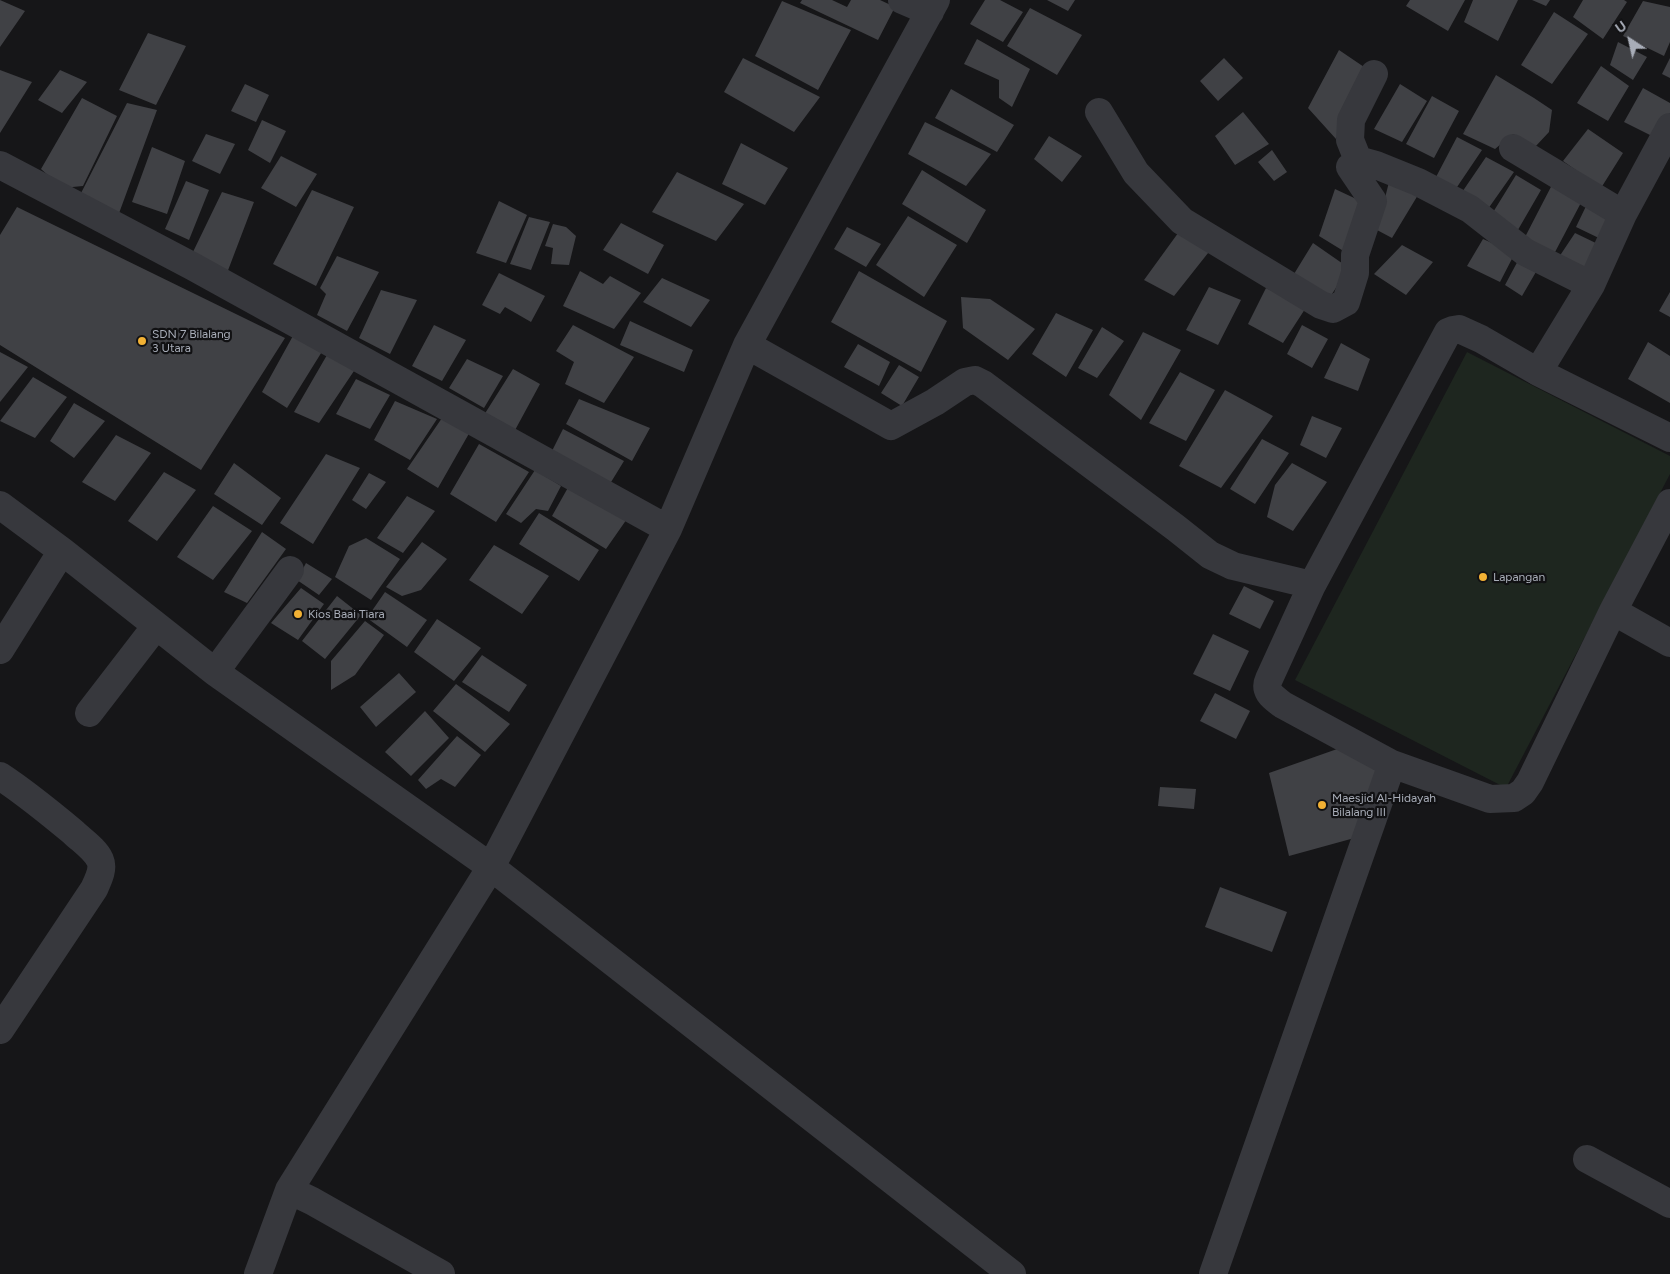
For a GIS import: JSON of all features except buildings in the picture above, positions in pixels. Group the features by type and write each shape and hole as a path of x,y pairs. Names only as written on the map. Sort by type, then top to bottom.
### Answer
{"street":[{"path":"258,1274 289,1190 491,867 668,529 747,344 933,6 902,0"},
{"path":"1374,74 1352,120 1350,140 1358,160 1418,182 1470,209 1525,252 1591,285"},
{"path":"1099,112 1136,173 1182,221 1316,301 1333,309 1346,302 1354,273 1355,255 1373,201 1350,168 1358,160"},
{"path":"1538,372 1591,285 1623,214 1670,127"},
{"path":"1513,148 1623,214"},
{"path":"0,165 192,266 668,529"},
{"path":"1670,438 1538,372 1481,340 1459,330 1448,332 1312,585 1267,684 1268,693 1283,705 1392,764 1490,799 1514,798 1530,782 1613,611 1670,503"},
{"path":"747,344 892,426 935,402 965,382 975,380 983,384 1210,555 1233,566 1312,585"},
{"path":"0,505 62,551 214,672 491,867 1012,1274"},
{"path":"0,650 62,551"},
{"path":"214,672 290,570"},
{"path":"1613,611 1670,643"},
{"path":"89,713 156,626"},
{"path":"1213,1274 1392,764"},
{"path":"0,776 33,798 78,837 94,852 100,860 101,867 94,889 0,1030"},
{"path":"1587,1159 1670,1204"},
{"path":"289,1190 441,1274"}],"shaded area":[{"name":"Lapangan","path":"1467,352 1670,456 1670,474 1506,788 1295,680"}],"place":[{"name":"SDN 7 Bilalang 3 Utara","path":"142,341"},
{"name":"Lapangan","path":"1483,577"},
{"name":"Kios Baai Tiara","path":"298,614"},
{"name":"Maesjid Al-Hidayah Bilalang III","path":"1322,805"}]}
